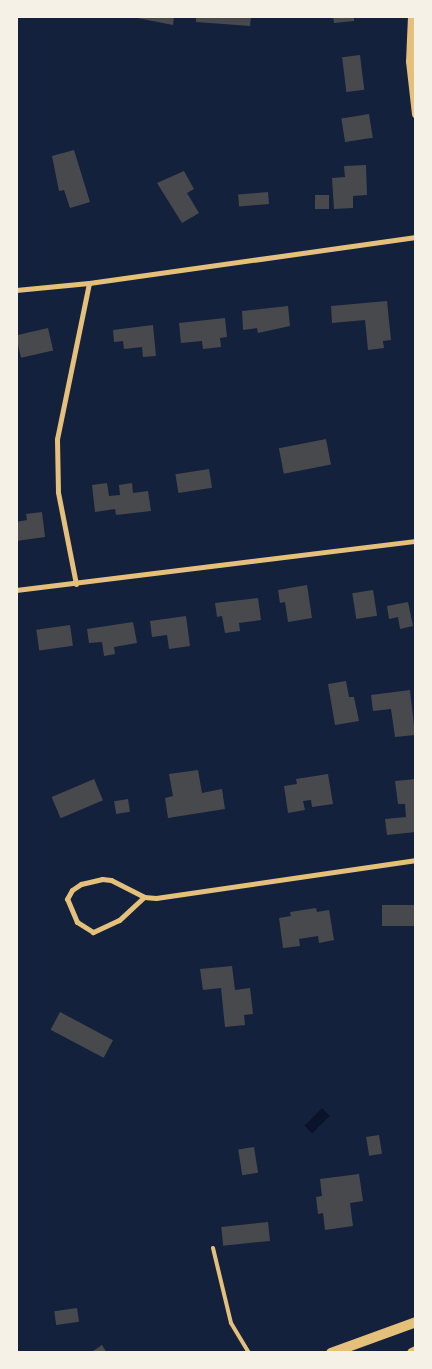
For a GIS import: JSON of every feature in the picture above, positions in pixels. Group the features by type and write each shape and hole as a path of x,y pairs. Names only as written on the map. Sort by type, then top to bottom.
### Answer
{"main road":[{"path":"331,1353 416,1322"},
{"path":"412,1353 416,1351"}],"street":[{"path":"412,16 410,52 416,114"},
{"path":"16,290 89,284 416,237"},
{"path":"76,584 58,492 57,439 89,284"},
{"path":"16,590 416,541"},
{"path":"144,897 111,880 102,879 81,884 72,890 68,898 77,922 93,932 118,920 144,897 416,860"}],"lane":[{"path":"213,1248 231,1323 249,1353"}],"water":[{"path":"322,1108 330,1116 312,1133 304,1126"}],"building":[{"path":"127,16 174,16 173,25"},
{"path":"196,16 251,16 250,26 196,22"},
{"path":"333,16 354,16 354,21 334,23"},
{"path":"360,55 364,90 346,92 342,57"},
{"path":"369,114 373,138 345,142 341,118"},
{"path":"74,150 90,202 70,208 64,190 59,191 52,156"},
{"path":"366,165 367,195 353,196 353,208 334,209 332,178 345,177 344,166"},
{"path":"184,171 194,189 187,193 199,213 182,223 157,183"},
{"path":"268,192 269,204 239,207 238,195"},
{"path":"315,195 329,195 329,209 315,209"},
{"path":"387,301 391,340 383,341 384,348 368,350 365,320 332,323 331,306"},
{"path":"288,306 290,326 258,333 257,328 243,330 242,311"},
{"path":"225,318 227,337 220,338 221,347 203,349 202,341 181,343 179,323"},
{"path":"153,325 156,356 143,357 142,347 124,349 123,341 114,342 113,330"},
{"path":"48,328 53,350 21,358 16,335"},
{"path":"326,439 331,465 284,474 279,448"},
{"path":"209,469 212,488 178,493 175,474"},
{"path":"107,483 109,496 120,495 119,485 132,483 133,493 148,491 151,511 116,515 115,509 95,512 92,485"},
{"path":"42,512 45,537 16,541 16,522 27,520 26,514"},
{"path":"307,585 312,618 288,622 285,602 280,603 278,590"},
{"path":"373,590 377,616 356,619 352,593"},
{"path":"258,598 261,620 239,623 240,631 225,633 222,616 217,617 215,603"},
{"path":"408,602 413,626 400,629 398,617 389,619 387,606"},
{"path":"186,616 190,646 169,649 167,635 152,637 150,621"},
{"path":"133,622 137,643 114,647 115,654 104,656 102,642 89,643 87,629"},
{"path":"70,625 73,646 39,651 36,630"},
{"path":"346,681 349,697 354,697 359,721 335,725 328,684"},
{"path":"410,690 415,735 395,737 391,709 373,711 371,695"},
{"path":"198,770 202,793 222,789 225,809 168,818 165,798 173,796 169,774"},
{"path":"328,774 333,804 312,807 311,800 303,801 305,810 288,813 284,786 297,784 296,779"},
{"path":"94,779 103,800 61,818 52,797"},
{"path":"416,779 416,832 387,835 385,819 406,817 405,804 398,804 395,781"},
{"path":"128,799 130,812 116,814 114,801"},
{"path":"382,905 416,905 416,926 382,926"},
{"path":"316,908 317,912 329,910 334,940 319,943 318,936 299,939 300,946 283,948 279,918 291,916 290,912"},
{"path":"232,966 235,990 250,988 253,1014 244,1015 245,1025 225,1027 221,988 203,990 200,969"},
{"path":"60,1012 113,1040 104,1058 51,1030"},
{"path":"379,1135 382,1154 369,1156 366,1137"},
{"path":"254,1147 258,1173 242,1175 238,1150"},
{"path":"359,1174 363,1201 350,1203 353,1226 325,1230 323,1213 318,1214 316,1197 322,1196 320,1179"},
{"path":"268,1222 270,1241 223,1246 221,1227"},
{"path":"77,1308 79,1322 56,1325 54,1311"},
{"path":"102,1345 107,1353 90,1353"}]}
